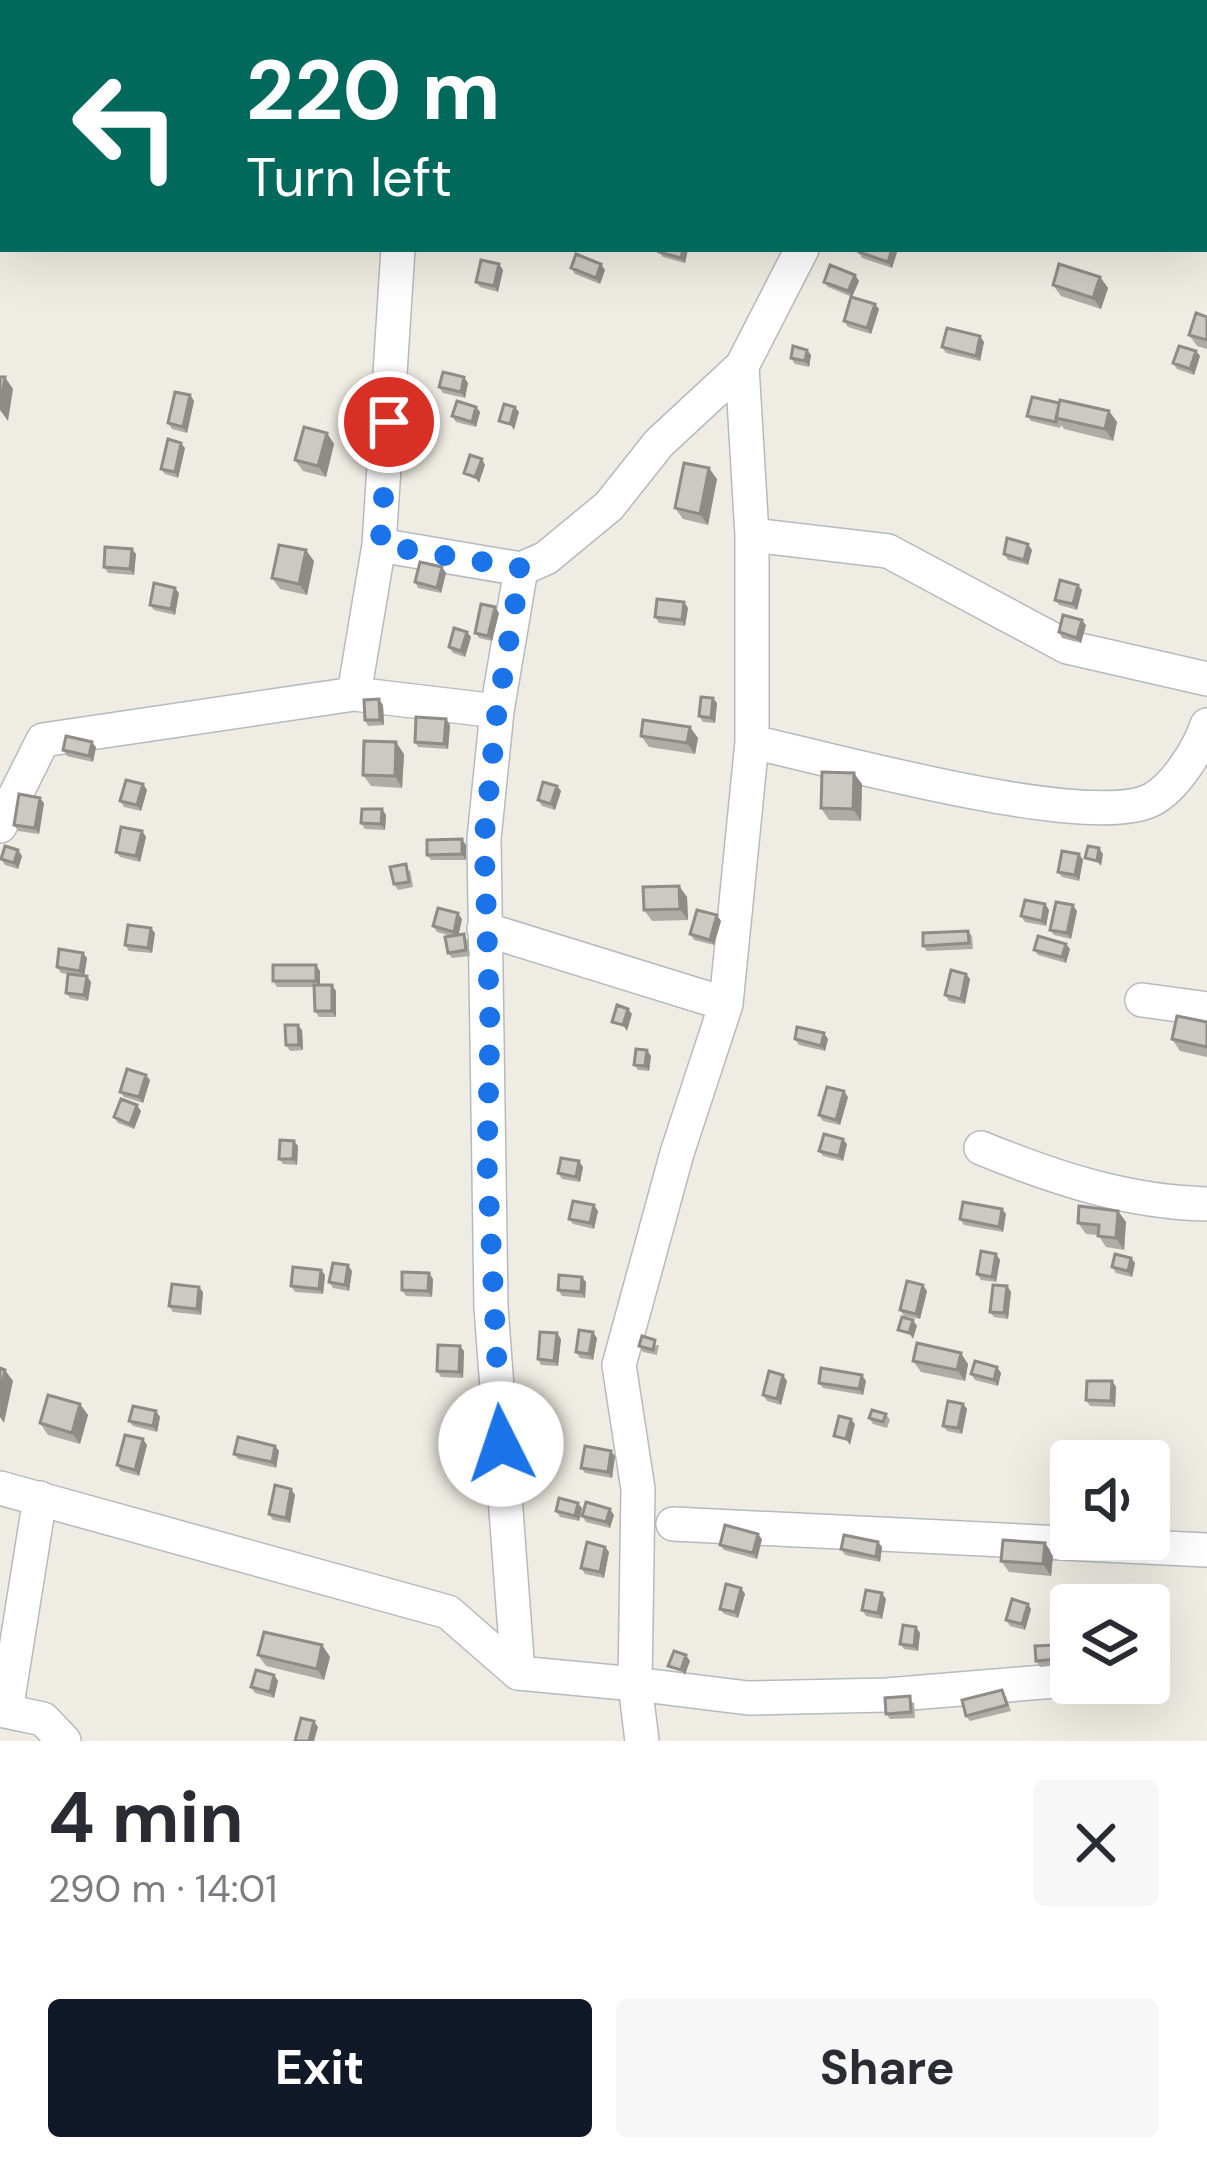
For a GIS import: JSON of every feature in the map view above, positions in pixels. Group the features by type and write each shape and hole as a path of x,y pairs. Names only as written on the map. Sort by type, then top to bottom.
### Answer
{"street":[{"path":"354,694 380,545 398,252"},
{"path":"380,545 521,568 546,558 609,506 659,443 742,366 800,252"},
{"path":"642,1741 635,1684 638,1489 620,1365 726,1004 752,742 752,535 742,366"},
{"path":"752,535 888,551 1067,647 1207,679"},
{"path":"518,1673 491,1307 484,839 497,712 521,568"},
{"path":"0,826 43,740 354,694 497,712"},
{"path":"752,742 967,792 1118,809 1154,798 1199,748 1207,725"},
{"path":"484,928 726,1004"},
{"path":"1142,1000 1207,1009"},
{"path":"981,1148 1064,1181 1155,1203 1207,1204"},
{"path":"0,1487 448,1612 518,1673 748,1698 887,1695 1050,1681"},
{"path":"40,1498 3,1710 43,1719 64,1741"},
{"path":"673,1524 1207,1550"}],"building":[{"path":"859,252 891,252 888,262"},
{"path":"576,254 601,264 596,278 571,268"},
{"path":"481,260 499,264 494,286 476,282"},
{"path":"1059,264 1100,277 1093,298 1053,285"},
{"path":"830,265 855,275 848,291 824,282"},
{"path":"851,297 875,304 867,328 844,321"},
{"path":"1196,313 1207,317 1207,340 1189,335"},
{"path":"947,328 980,336 976,356 942,347"},
{"path":"793,346 807,350 805,361 791,358"},
{"path":"1179,346 1196,351 1190,369 1173,363"},
{"path":"443,372 464,377 461,392 439,387"},
{"path":"175,392 190,395 183,427 168,423"},
{"path":"1032,397 1059,403 1056,422 1027,416"},
{"path":"1060,400 1109,411 1105,429 1056,418"},
{"path":"457,401 476,407 472,422 452,416"},
{"path":"504,404 515,407 510,424 499,421"},
{"path":"304,427 327,433 318,466 295,460"},
{"path":"168,439 181,443 175,472 161,469"},
{"path":"470,455 482,459 475,477 464,473"},
{"path":"684,463 709,468 700,514 675,508"},
{"path":"1007,538 1028,544 1024,560 1004,554"},
{"path":"279,545 306,550 299,584 272,578"},
{"path":"105,547 132,549 130,569 104,567"},
{"path":"420,562 442,567 437,588 415,582"},
{"path":"1060,580 1078,585 1073,604 1055,600"},
{"path":"154,583 175,588 171,609 150,605"},
{"path":"657,599 684,602 682,620 655,617"},
{"path":"481,604 495,607 488,636 475,633"},
{"path":"1063,615 1082,620 1077,638 1059,632"},
{"path":"454,628 467,632 461,651 449,647"},
{"path":"701,697 713,698 711,718 699,716"},
{"path":"379,699 380,720 365,720 364,700"},
{"path":"416,717 446,719 444,744 415,742"},
{"path":"643,720 690,727 687,743 641,736"},
{"path":"66,736 92,742 89,756 63,750"},
{"path":"364,741 396,742 395,776 363,775"},
{"path":"822,772 854,773 853,809 821,808"},
{"path":"126,780 143,784 137,805 120,801"},
{"path":"543,782 557,786 551,804 538,800"},
{"path":"19,794 40,798 35,828 14,825"},
{"path":"362,809 382,809 381,824 361,823"},
{"path":"121,827 142,831 136,856 116,852"},
{"path":"462,839 462,854 427,855 427,840"},
{"path":"5,846 18,850 14,863 1,859"},
{"path":"1088,846 1099,848 1097,861 1085,858"},
{"path":"1062,851 1079,854 1075,875 1058,872"},
{"path":"406,864 409,882 394,884 390,867"},
{"path":"679,886 680,909 644,910 643,887"},
{"path":"1025,900 1045,904 1042,921 1021,916"},
{"path":"1056,902 1073,905 1067,933 1050,930"},
{"path":"438,908 458,913 454,932 433,926"},
{"path":"697,910 717,915 710,940 690,934"},
{"path":"128,925 151,928 148,948 125,945"},
{"path":"968,931 969,943 923,946 923,933"},
{"path":"464,934 466,950 448,953 445,937"},
{"path":"1038,936 1066,944 1062,957 1034,950"},
{"path":"59,949 83,953 80,971 57,967"},
{"path":"273,965 316,965 316,981 273,981"},
{"path":"951,970 966,974 961,999 945,995"},
{"path":"68,974 87,976 84,995 66,993"},
{"path":"314,985 332,985 332,1011 315,1011"},
{"path":"617,1005 628,1009 623,1025 612,1022"},
{"path":"1177,1016 1207,1022 1207,1047 1172,1039"},
{"path":"285,1025 298,1025 299,1045 286,1045"},
{"path":"797,1027 824,1033 821,1046 795,1039"},
{"path":"636,1049 647,1050 645,1066 634,1065"},
{"path":"127,1069 146,1075 139,1097 120,1092"},
{"path":"827,1087 844,1091 836,1120 819,1115"},
{"path":"121,1099 137,1105 130,1124 114,1117"},
{"path":"824,1134 843,1139 839,1156 819,1151"},
{"path":"280,1140 294,1141 293,1159 279,1159"},
{"path":"561,1158 579,1161 576,1177 558,1173"},
{"path":"573,1201 594,1205 590,1223 569,1219"},
{"path":"963,1202 1002,1209 999,1227 960,1219"},
{"path":"1079,1206 1118,1211 1116,1238 1098,1236 1099,1225 1078,1223"},
{"path":"981,1251 996,1254 992,1277 977,1274"},
{"path":"1115,1254 1131,1258 1128,1271 1112,1267"},
{"path":"333,1263 348,1265 345,1285 329,1282"},
{"path":"293,1267 321,1270 319,1289 291,1286"},
{"path":"402,1272 429,1273 428,1291 402,1290"},
{"path":"559,1275 582,1277 581,1292 558,1290"},
{"path":"907,1281 923,1285 916,1314 900,1310"},
{"path":"172,1284 199,1287 197,1309 169,1306"},
{"path":"993,1285 1007,1286 1004,1313 990,1312"},
{"path":"902,1317 913,1320 909,1333 898,1330"},
{"path":"579,1330 593,1332 589,1354 576,1352"},
{"path":"540,1332 557,1333 554,1361 538,1359"},
{"path":"642,1336 655,1340 653,1350 639,1346"},
{"path":"917,1343 961,1353 957,1370 913,1361"},
{"path":"438,1345 460,1346 459,1372 437,1371"},
{"path":"975,1361 997,1367 994,1380 971,1374"},
{"path":"821,1368 862,1375 859,1389 819,1383"},
{"path":"769,1371 783,1375 777,1399 763,1395"},
{"path":"1087,1381 1112,1381 1111,1401 1086,1400"},
{"path":"48,1395 80,1404 72,1433 40,1423"},
{"path":"948,1401 963,1404 958,1428 943,1426"},
{"path":"133,1406 156,1411 153,1426 129,1421"},
{"path":"872,1410 886,1414 883,1422 869,1418"},
{"path":"468,1415 491,1418 489,1434 465,1431"},
{"path":"839,1416 851,1419 846,1439 834,1436"},
{"path":"125,1435 143,1439 135,1470 117,1465"},
{"path":"238,1437 275,1446 272,1462 234,1454"},
{"path":"585,1446 611,1451 608,1472 581,1468"},
{"path":"275,1485 291,1489 286,1518 269,1514"},
{"path":"559,1498 578,1503 575,1516 556,1511"},
{"path":"586,1502 610,1509 606,1522 582,1516"},
{"path":"725,1525 758,1534 753,1553 720,1545"},
{"path":"844,1535 878,1542 876,1557 841,1549"},
{"path":"1003,1540 1045,1543 1043,1564 1001,1561"},
{"path":"587,1542 605,1547 600,1572 581,1568"},
{"path":"726,1584 741,1588 735,1612 720,1609"},
{"path":"866,1590 882,1593 878,1613 862,1610"},
{"path":"1012,1599 1028,1604 1022,1624 1006,1620"},
{"path":"903,1625 916,1627 914,1646 900,1644"},
{"path":"264,1632 322,1645 317,1669 258,1655"},
{"path":"1050,1645 1050,1660 1036,1661 1035,1646"},
{"path":"674,1651 686,1655 681,1670 668,1666"},
{"path":"256,1670 274,1675 270,1692 251,1687"},
{"path":"1002,1690 1007,1705 966,1716 962,1700"},
{"path":"910,1696 911,1712 886,1714 885,1698"},
{"path":"301,1718 314,1721 309,1741 295,1741"}],"route":[{"path":"389,422 380,545 521,568 497,712 484,839 491,1307 501,1444"}]}
